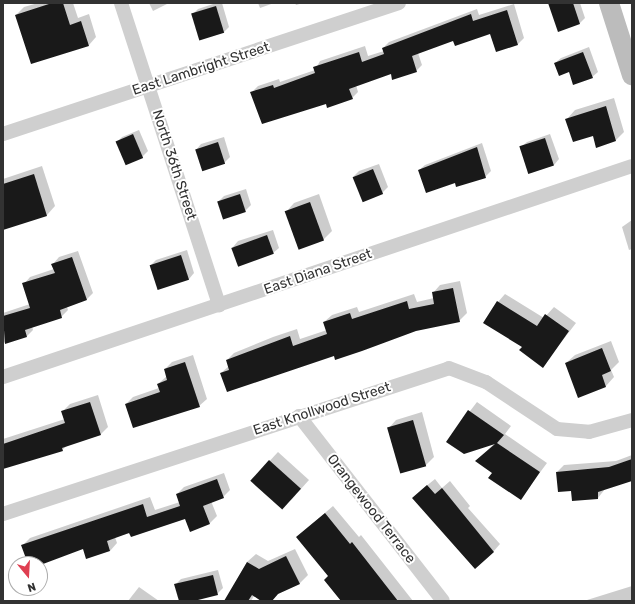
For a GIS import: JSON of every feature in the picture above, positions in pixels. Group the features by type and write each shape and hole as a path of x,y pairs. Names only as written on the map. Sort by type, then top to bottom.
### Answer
{"street":[{"name":"North 36th Street","path":"121,3 219,305"},
{"name":"East Lambright Street","path":"3,134 399,3"},
{"path":"609,3 632,75"},
{"name":"East Diana Street","path":"3,377 632,166"},
{"name":"East Knollwood Street","path":"3,514 449,368 486,382 557,429 589,432 632,420"},
{"name":"Orangewood Terrace","path":"299,416 443,601"}],"building":[{"path":"52,3 63,3 70,25 81,21 89,46 31,64 15,15"},
{"path":"548,3 573,3 580,24 558,32"},
{"path":"216,6 224,33 199,40 191,14"},
{"path":"507,10 518,45 496,52 490,34 455,46 453,41 412,56 417,72 392,80 391,74 349,89 353,99 327,108 326,104 262,124 250,92 273,85 274,88 315,73 313,67 359,52 362,62 384,54 382,48 471,14 473,21"},
{"path":"583,52 593,78 573,85 569,72 559,76 554,63"},
{"path":"606,106 616,141 596,148 593,136 573,142 565,119"},
{"path":"133,134 143,158 126,165 116,141"},
{"path":"545,138 554,166 528,174 519,146"},
{"path":"218,142 225,164 202,171 195,149"},
{"path":"477,147 486,178 456,187 455,183 426,193 418,170"},
{"path":"373,169 383,194 363,202 353,177"},
{"path":"34,174 47,216 3,230 3,184"},
{"path":"240,194 246,212 223,219 217,201"},
{"path":"310,202 324,241 299,250 285,211"},
{"path":"267,235 274,254 238,267 231,248"},
{"path":"181,255 189,280 158,290 150,265"},
{"path":"72,257 87,300 60,310 62,318 25,330 27,337 5,344 3,316 30,308 22,283 55,273 51,264"},
{"path":"453,288 460,322 416,331 335,360 334,356 227,392 220,373 229,370 226,360 290,336 293,346 327,334 323,322 350,313 352,319 407,301 409,309 434,304 432,292"},
{"path":"497,301 537,326 545,314 569,331 543,368 519,350 522,347 483,323"},
{"path":"602,348 611,371 602,375 606,387 578,398 565,363"},
{"path":"185,362 200,407 133,428 125,404 160,392 157,384 167,380 164,369"},
{"path":"90,402 101,435 62,448 63,451 3,469 3,444 65,423 61,411"},
{"path":"468,410 504,435 497,443 540,472 521,500 488,478 492,473 475,461 495,444 464,454 446,442"},
{"path":"413,420 426,466 400,474 387,427"},
{"path":"632,459 632,481 598,492 598,499 572,501 571,491 558,492 556,472 609,467"},
{"path":"269,460 301,489 282,510 250,481"},
{"path":"217,479 224,498 203,506 210,524 190,532 185,519 131,537 129,533 107,541 110,551 86,559 83,549 48,562 48,556 25,556 21,545 143,504 147,517 180,506 176,494"},
{"path":"427,485 435,494 442,488 494,552 475,569 412,498"},
{"path":"325,513 350,544 352,542 398,601 341,601 324,580 328,576 296,537"},
{"path":"286,556 300,584 278,594 272,601 261,601 252,595 248,601 224,601 247,562 259,569"},
{"path":"213,575 218,595 194,601 179,601 174,584"}]}
